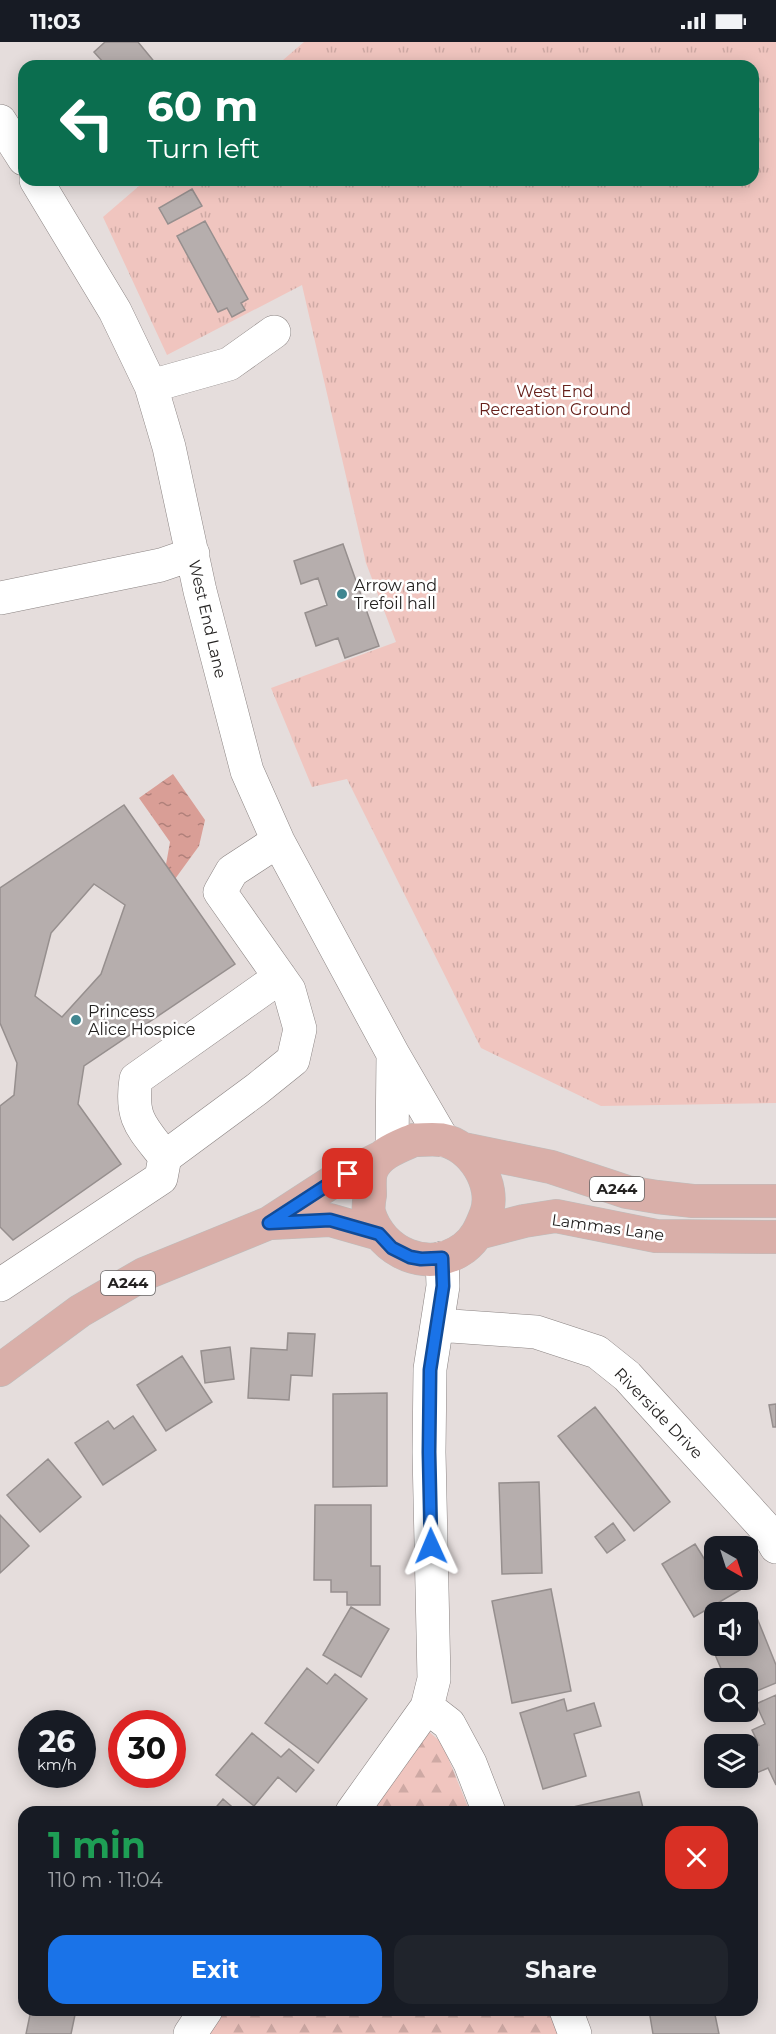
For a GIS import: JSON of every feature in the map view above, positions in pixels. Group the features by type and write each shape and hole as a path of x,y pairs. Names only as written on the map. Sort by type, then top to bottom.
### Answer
{"main road":[{"path":"414,1140 453,1145 480,1168 488,1188 488,1207 478,1233 464,1248 442,1258 421,1259 410,1257 392,1248 379,1234 369,1211 371,1172 386,1154 414,1140"},
{"name":"A244","path":"453,1145 550,1167 609,1186 657,1197 693,1201 776,1201"},
{"name":"A244","path":"0,1370 80,1311 144,1274 269,1223 332,1182 386,1154"},
{"name":"Lammas Lane","path":"478,1233 524,1221 556,1216 656,1236 776,1237"},
{"name":"A244","path":"269,1223 330,1220 379,1234"}],"street":[{"path":"0,121 18,150"},
{"name":"West End Lane","path":"40,186 115,311 151,386 169,447 200,591 247,771 278,841 393,1054 453,1145"},
{"path":"151,386 229,364 274,332"},
{"path":"0,598 161,565 193,554"},
{"path":"0,1285 161,1178 165,1157 293,1060 300,1029 289,990 220,892 232,871 278,841"},
{"path":"165,1157 138,1121 133,1096 136,1079 280,977"},
{"name":"West End Lane","path":"386,1154 393,1054"},
{"path":"356,1806 427,1707 434,1679 430,1370 443,1286 442,1258"},
{"name":"Riverside Drive","path":"437,1325 536,1332 597,1352 627,1376 765,1528 776,1547"},
{"path":"427,1707 449,1724 470,1763 487,1806"},
{"path":"190,2034 202,2016"},
{"path":"568,2016 575,2034"}],"green space":[{"name":"West End Recreation Ground","path":"304,42 776,42 776,1103 601,1106 481,1048 347,779 312,787 271,688 396,642 366,563 302,285 167,355 103,217 139,186 759,186 759,60 283,60"},
{"path":"427,1730 442,1743 468,1806 371,1806"},
{"path":"218,2016 552,2016 560,2034 205,2034"}],"water":[{"path":"173,774 205,820 199,846 175,879 165,870 170,842 139,798"}],"building":[{"path":"105,42 138,42 153,60 101,60 94,52"},
{"path":"192,189 202,206 168,224 159,208"},
{"path":"205,221 248,299 241,303 245,310 232,317 227,308 218,312 177,236"},
{"name":"Arrow and Trefoil hall","path":"343,544 379,646 345,658 338,638 316,646 305,613 327,605 318,578 301,584 294,561"},
{"name":"Princess Alice Hospice","path":"124,805 235,964 84,1066 78,1104 121,1164 13,1240 0,1227 0,1106 14,1095 17,1063 0,1023 0,888","holes":["94,884 125,905 101,974 62,1017 35,996 51,933"]},
{"path":"288,1333 315,1334 312,1376 291,1375 289,1400 248,1398 251,1348 287,1350"},
{"path":"230,1347 234,1379 205,1383 201,1351"},
{"path":"182,1356 212,1402 166,1431 137,1385"},
{"path":"387,1393 387,1486 333,1487 333,1394"},
{"path":"776,1404 776,1427 773,1427 769,1405"},
{"path":"595,1407 670,1502 634,1531 558,1436"},
{"path":"133,1416 156,1450 103,1485 75,1443 108,1421 114,1429"},
{"path":"48,1459 81,1497 40,1532 7,1495"},
{"path":"539,1482 542,1573 502,1574 499,1483"},
{"path":"315,1505 371,1505 371,1566 380,1566 380,1605 347,1605 347,1592 331,1592 331,1580 314,1580"},
{"path":"0,1515 29,1546 0,1573"},
{"path":"613,1523 625,1540 607,1553 595,1537"},
{"path":"695,1544 704,1559 704,1590 740,1590 720,1602 704,1602 704,1611 694,1617 662,1564"},
{"path":"551,1589 571,1691 512,1703 492,1601"},
{"path":"351,1607 389,1629 361,1677 323,1655"},
{"path":"758,1620 776,1665 776,1683 758,1690 758,1668 721,1668 716,1656 758,1656"},
{"path":"307,1668 327,1684 335,1674 367,1699 318,1763 265,1723"},
{"path":"776,1695 776,1785 768,1768 758,1772 758,1734 754,1734 752,1730 765,1724 758,1703"},
{"path":"564,1699 567,1711 594,1703 601,1726 574,1734 586,1776 543,1789 520,1713"},
{"path":"252,1733 281,1757 289,1749 314,1770 296,1792 278,1777 254,1806 216,1775"},
{"path":"639,1792 642,1806 577,1806"},
{"path":"223,1799 231,1806 217,1806"},
{"path":"30,2016 75,2016 71,2034 26,2034"},
{"path":"650,2016 715,2016 719,2034 653,2034"}],"place":[{"name":"Arrow and Trefoil hall","path":"342,594"},
{"name":"Princess Alice Hospice","path":"76,1020"}],"route":[{"path":"348,1174 269,1223 330,1220 379,1234 392,1248 410,1257 442,1258 443,1286 430,1370 431,1546"}]}
